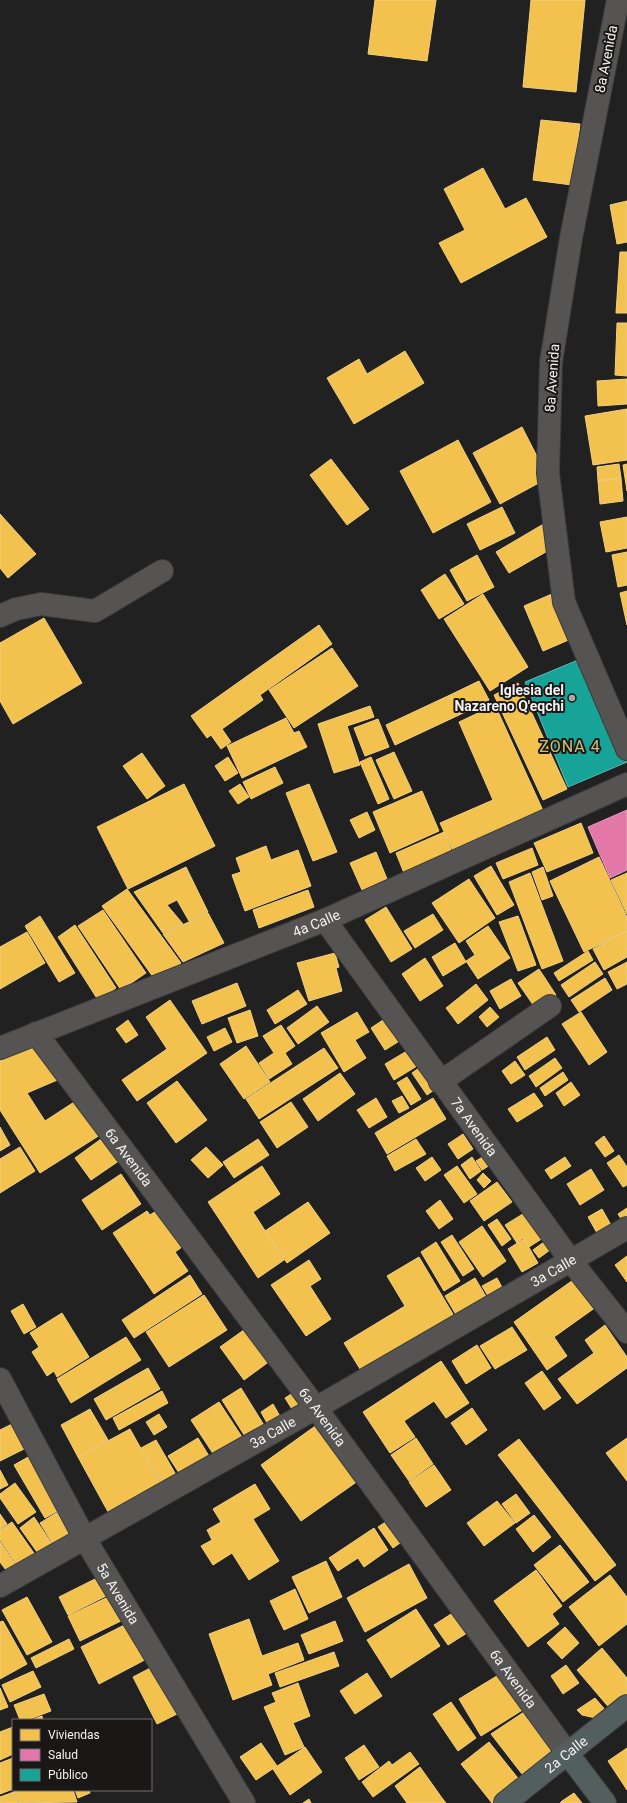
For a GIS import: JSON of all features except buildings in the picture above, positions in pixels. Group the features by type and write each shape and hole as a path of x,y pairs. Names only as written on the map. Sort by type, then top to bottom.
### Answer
{"main road":[{"name":"2a Calle","path":"505,1803 627,1706"},
{"name":"6a Avenida","path":"568,1754 605,1803"}],"street":[{"name":"8a Avenida","path":"618,0 571,238 550,362 548,473 564,602 627,749"},
{"path":"0,616 16,609 41,604 76,610 95,611 162,571"},
{"name":"4a Calle","path":"0,1048 325,920 627,784"},
{"name":"7a Avenida","path":"325,920 440,1082 571,1261 627,1332"},
{"path":"440,1082 550,1006"},
{"name":"6a Avenida","path":"36,1033 316,1408 568,1754"},
{"name":"3a Calle","path":"0,1586 86,1539 316,1408 627,1228"},
{"name":"5a Avenida","path":"0,1379 86,1539 244,1803"}],"place":[{"name":"Iglesia del Nazareno Q'eqchi","path":"572,698"}],"district":[{"name":"ZONA 4","path":"570,746"}]}
